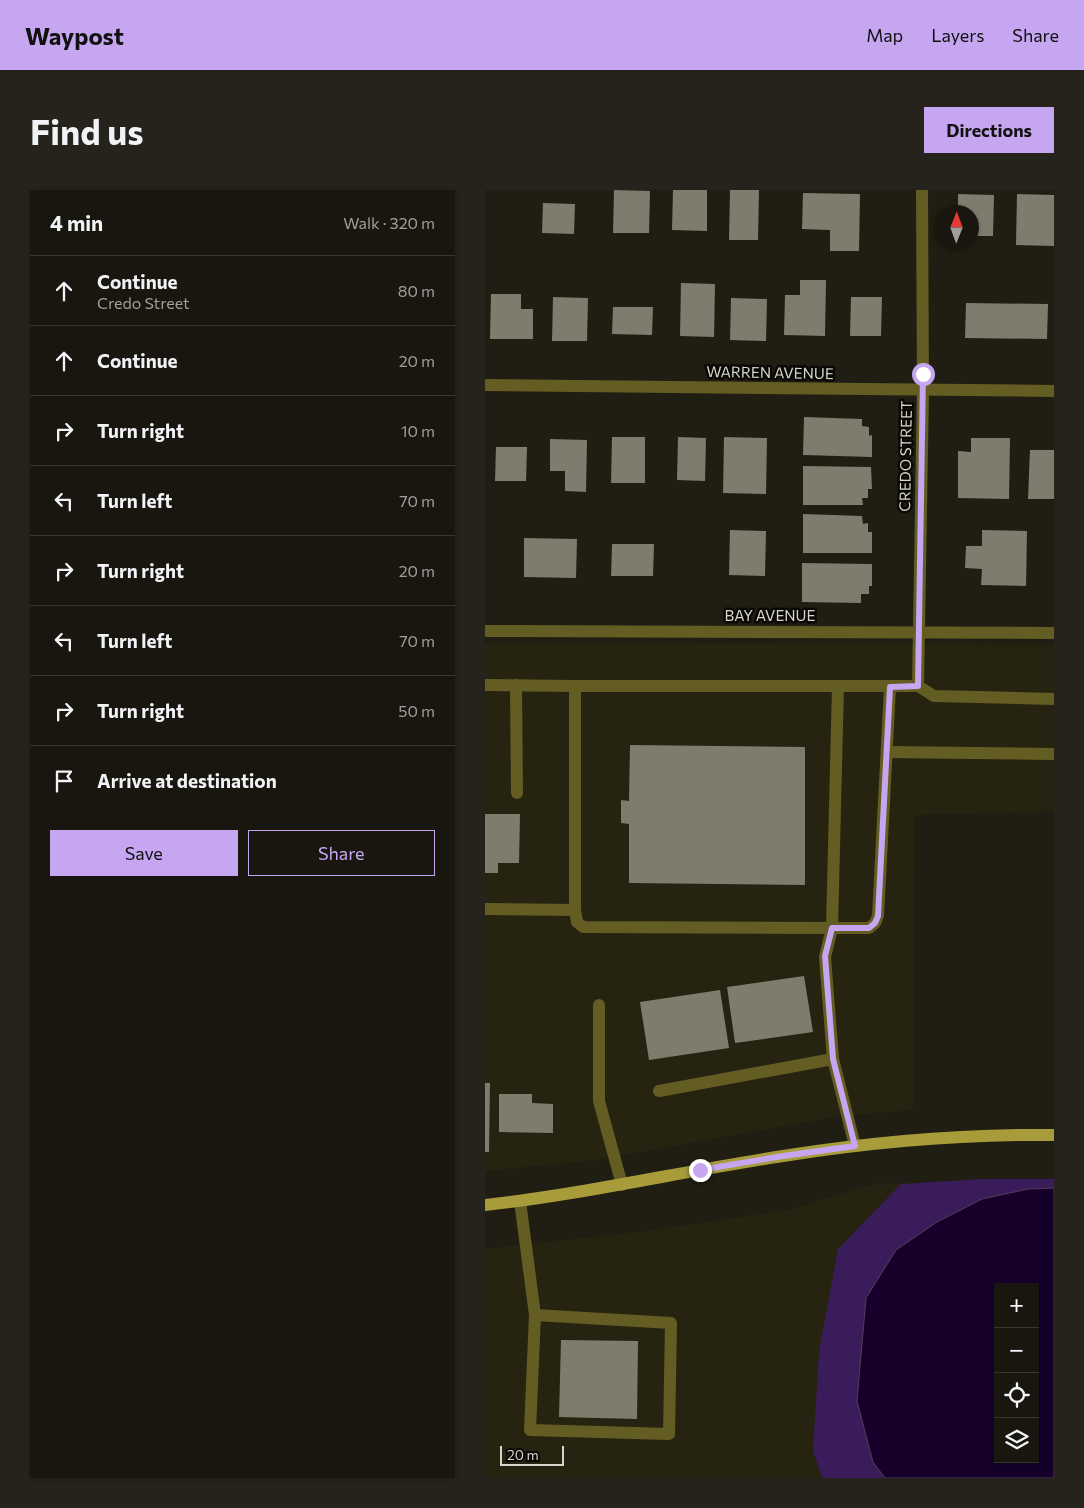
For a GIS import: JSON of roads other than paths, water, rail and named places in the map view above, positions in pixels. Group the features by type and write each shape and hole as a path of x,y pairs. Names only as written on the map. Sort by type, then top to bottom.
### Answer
{"main road":[{"path":"485,1205 623,1185 783,1156 855,1146 949,1138 1054,1135"}],"street":[{"name":"CREDO STREET","path":"918,686 923,390 922,190"},
{"name":"WARREN AVENUE","path":"485,385 1054,392"},
{"name":"BAY AVENUE","path":"485,631 1054,633"},
{"path":"485,685 918,686 934,696 1054,699"},
{"path":"516,685 517,793"},
{"path":"575,686 575,910 577,922 583,927 832,928 869,928 875,923 878,916 890,687"},
{"path":"838,686 832,928 825,956 833,1059 855,1146"},
{"path":"887,752 1054,754"},
{"path":"485,909 575,910"},
{"path":"599,1004 599,1101 623,1185"},
{"path":"659,1091 833,1059"},
{"path":"520,1201 535,1315 530,1430 669,1434 671,1323 535,1315"}]}
